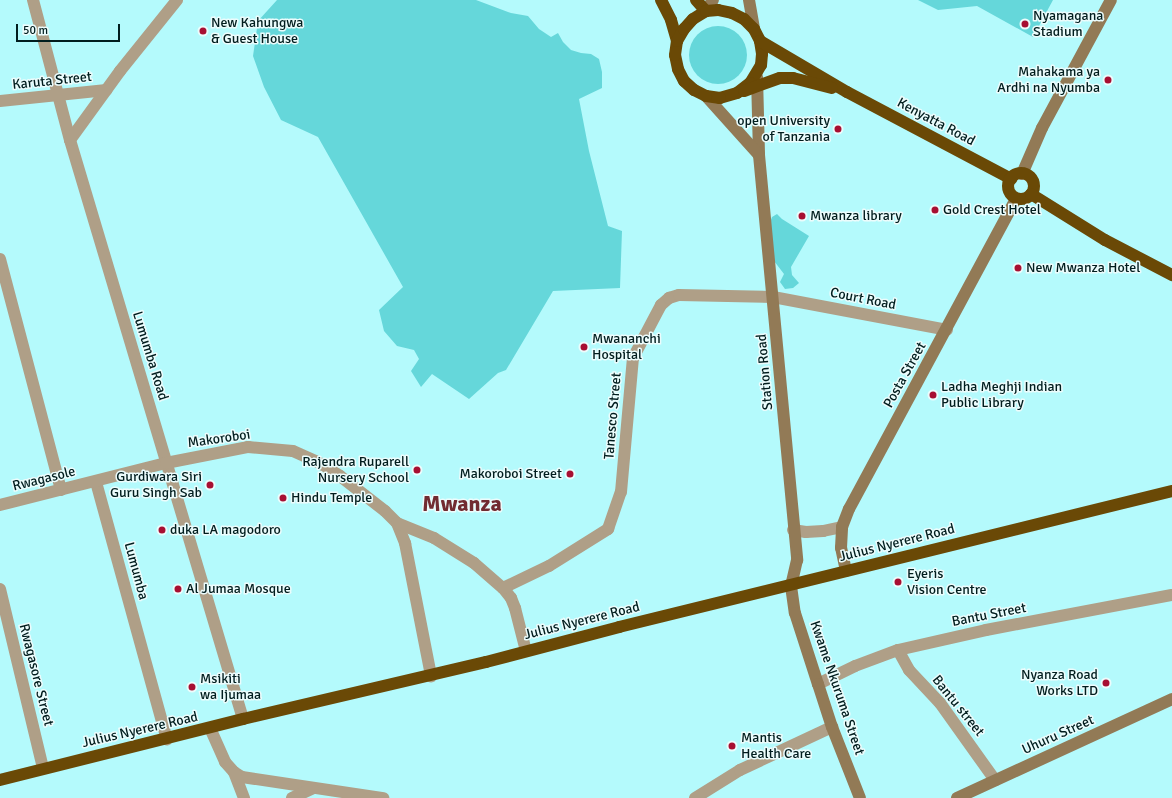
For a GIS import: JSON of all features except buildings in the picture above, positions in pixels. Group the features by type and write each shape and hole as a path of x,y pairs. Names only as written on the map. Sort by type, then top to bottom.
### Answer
{"highway":[{"path":"661,0 671,20 677,41"},
{"path":"696,0 706,11"},
{"path":"718,10 732,13 744,19 754,29 760,41 762,54 757,80 750,83 737,94 720,98 706,96 694,90 684,81 678,69 675,55 677,41 684,29 693,19 706,11 718,10"},
{"name":"Kenyatta Road","path":"760,41 847,92 1011,179"},
{"name":"Kenyatta Road","path":"757,80 793,78 847,92"},
{"path":"1022,174 1030,178 1033,190 1031,194 1023,199 1016,198 1009,191 1008,187 1011,179 1014,176 1022,174"},
{"path":"1031,194 1104,240 1172,275"},
{"name":"Julius Nyerere Road","path":"0,780 243,719 431,676 846,571 1172,491"}],"main road":[{"path":"706,11 713,0"},
{"path":"749,0 754,29"},
{"path":"1022,174 1042,128 1110,0"},
{"name":"Station Road","path":"757,80 759,154 797,560 791,586"},
{"path":"706,96 759,154"},
{"name":"Posta Street","path":"846,571 841,548 842,527 849,509 947,330 1016,198"},
{"name":"Kwame Nkuruma Street","path":"791,586 795,613 818,684 832,727 860,798"},
{"name":"Uhuru Street","path":"957,798 1172,699"}],"street":[{"name":"Lumumba Road","path":"33,0 70,140 243,719"},
{"name":"Karuta Street","path":"70,140 106,90 177,0"},
{"name":"Karuta Street","path":"0,101 106,90"},
{"path":"0,259 61,490"},
{"name":"Tanesco Street","path":"503,588 549,566 608,529 621,492 633,358 661,305 669,298 679,295 773,297"},
{"name":"Court Road","path":"773,297 947,330"},
{"name":"Makoroboi","path":"166,463 248,447 293,451 318,462 340,476 380,507 397,523 434,538 467,559 503,588 511,598 515,608 526,651"},
{"path":"96,482 166,463"},
{"name":"Rwagasole","path":"0,505 96,482"},
{"name":"Lumumba","path":"96,482 167,738"},
{"name":"Makoroboi","path":"397,523 405,543 431,676"},
{"path":"793,530 806,532 842,527"},
{"name":"Rwagasore Street","path":"0,589 4,621 43,768"},
{"name":"Bantu Street","path":"818,684 855,666 898,650 986,630 1172,595"},
{"name":"Bantu street","path":"898,650 909,670 940,703 995,780"},
{"path":"695,798 740,770 832,727"},
{"path":"210,728 225,762 234,772 242,777 383,798"},
{"path":"234,772 244,798"},
{"path":"292,798 312,788"}],"shaded area":[{"path":"277,0 476,0 511,13 528,16 539,29 551,37 558,33 563,42 571,50 591,54 599,59 602,72 602,88 579,99 589,151 608,226 622,231 620,288 553,291 506,370 498,373 469,399 432,374 421,387 411,371 419,359 414,350 397,346 384,331 379,310 403,287 318,137 281,120 264,87 253,56 258,21"},
{"name":"Nyamagana Stadium","path":"918,0 1053,0 1033,37 977,6 938,10"},
{"path":"712,26 724,26 734,30 743,39 747,49 747,61 739,76 724,84 712,84 702,80 693,71 689,61 689,49 693,39 702,30"},
{"path":"777,214 782,219 809,236 791,267 792,275 799,283 793,288 785,289 780,282 784,274 771,257 769,225 772,217"}],"place":[{"name":"Nyamagana Stadium","path":"1025,24"},
{"name":"New Kahungwa & Guest House","path":"203,31"},
{"name":"Mahakama ya Ardhi na Nyumba","path":"1108,80"},
{"name":"open University of Tanzania","path":"838,129"},
{"name":"Gold Crest Hotel","path":"935,210"},
{"name":"Mwanza library","path":"802,216"},
{"name":"New Mwanza Hotel","path":"1018,268"},
{"name":"Mwananchi Hospital","path":"584,347"},
{"name":"Ladha Meghji Indian Public Library","path":"933,395"},
{"name":"Rajendra Ruparell Nursery School","path":"417,470"},
{"name":"Makoroboi Street","path":"570,474"},
{"name":"Gurdiwara Siri Guru Singh Sab","path":"210,485"},
{"name":"Hindu Temple","path":"283,498"},
{"name":"duka LA magodoro","path":"162,530"},
{"name":"Eyeris Vision Centre","path":"898,582"},
{"name":"Al Jumaa Mosque","path":"178,589"},
{"name":"Nyanza Road Works LTD","path":"1106,683"},
{"name":"Msikiti wa Ijumaa","path":"192,687"},
{"name":"Mantis Health Care","path":"732,746"}],"district":[{"name":"Mwanza","path":"462,504"}]}
